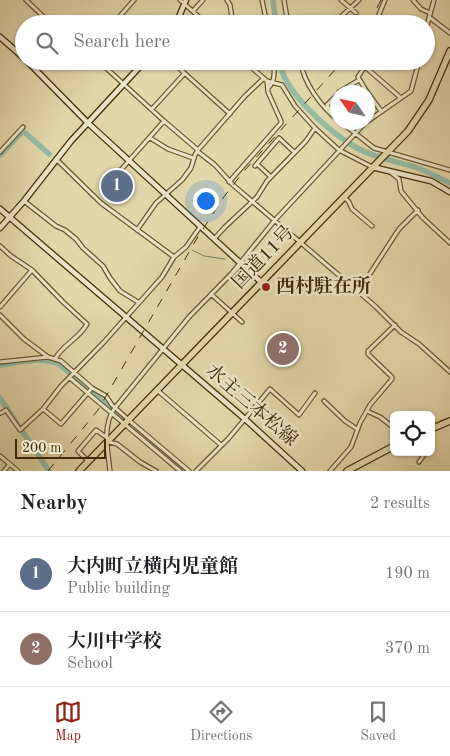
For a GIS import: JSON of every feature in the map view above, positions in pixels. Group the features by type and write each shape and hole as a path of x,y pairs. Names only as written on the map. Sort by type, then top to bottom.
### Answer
{"highway":[{"name":"国道11号","path":"79,471 106,440 126,422 408,131 435,89 450,51"},
{"path":"435,427 450,421"},
{"path":"348,471 390,448"}],"street":[{"path":"26,0 42,15"},
{"path":"121,15 134,0"},
{"path":"193,11 203,0"},
{"path":"228,0 232,15"},
{"path":"262,0 265,15"},
{"path":"284,0 286,15"},
{"path":"341,0 356,13"},
{"path":"343,15 359,0"},
{"path":"379,15 385,0"},
{"path":"413,0 429,15 434,0"},
{"path":"179,15 184,1 197,15"},
{"path":"435,20 450,33"},
{"path":"0,37 15,50"},
{"path":"36,70 88,123 239,264 261,282"},
{"path":"108,70 214,165 229,182 450,372"},
{"path":"0,228 24,201 56,159 137,70"},
{"path":"180,70 230,114"},
{"path":"254,70 267,81 282,85 295,106 315,128 340,149 374,166 431,181 450,192"},
{"path":"267,89 273,82 274,70"},
{"path":"303,70 306,80 317,99 330,114"},
{"path":"362,70 358,77 362,85"},
{"path":"369,70 402,98"},
{"path":"375,116 402,98 413,87 417,70"},
{"path":"152,109 184,74"},
{"path":"137,230 156,203 182,180 191,168 198,151 263,78"},
{"path":"351,85 359,80"},
{"path":"229,182 281,123 267,89 267,81"},
{"path":"375,103 381,111"},
{"path":"119,172 164,121"},
{"path":"0,152 23,127"},
{"path":"214,240 253,201 271,177 306,142 315,128"},
{"path":"350,130 374,148 450,170"},
{"path":"110,471 106,440 111,413 188,317 232,273 275,220 358,130"},
{"path":"150,138 168,150 194,158"},
{"path":"271,177 255,165 279,138 294,152"},
{"path":"56,159 101,203 174,257"},
{"path":"388,171 400,179 401,191 423,218 450,243"},
{"path":"344,198 349,202 352,209 372,226"},
{"path":"24,201 56,226 76,238 83,248 103,266 120,291 138,302"},
{"name":"水主三本松線","path":"0,209 302,471"},
{"path":"358,292 395,235 418,210"},
{"path":"0,413 6,410 20,430 26,426 162,277 174,257 186,247 200,227"},
{"path":"0,246 32,270 87,324 55,358"},
{"path":"0,307 32,270"},
{"path":"211,294 242,322"},
{"path":"0,315 24,339 48,356 55,358 75,372 92,388 106,396 126,422 180,471"},
{"path":"330,471 351,447 357,429 374,398 392,379 368,354 368,351 394,325"},
{"path":"0,362 48,356"},
{"path":"70,378 111,413 126,422 189,471"},
{"path":"43,409 61,424 92,388"},
{"path":"196,471 270,389 299,415 316,393"},
{"path":"156,390 221,445"},
{"path":"324,401 345,421 357,429"},
{"path":"367,411 380,417 390,425"},
{"path":"88,462 78,451 96,430 106,440 114,442 140,462 156,471"},
{"path":"0,456 18,471"},
{"path":"419,462 423,456"},
{"path":"4,471 9,465"}],"waterway":[{"path":"273,0 275,15"},
{"path":"282,70 299,98 322,122 346,141 371,154 424,170 450,183"},
{"path":"0,155 23,131 49,154"},
{"path":"192,250 204,256 225,259"},
{"path":"0,365 38,360 45,360 60,365 184,471"},
{"path":"0,398 49,471"}],"railway":[{"path":"374,15 381,0"},
{"path":"48,471 98,410 196,240 223,198 244,171 335,70"}],"place":[{"name":"大内町立横内児童館","path":"117,186"},
{"name":"西村駐在所","path":"266,287"},
{"name":"大川中学校","path":"283,349"}]}
